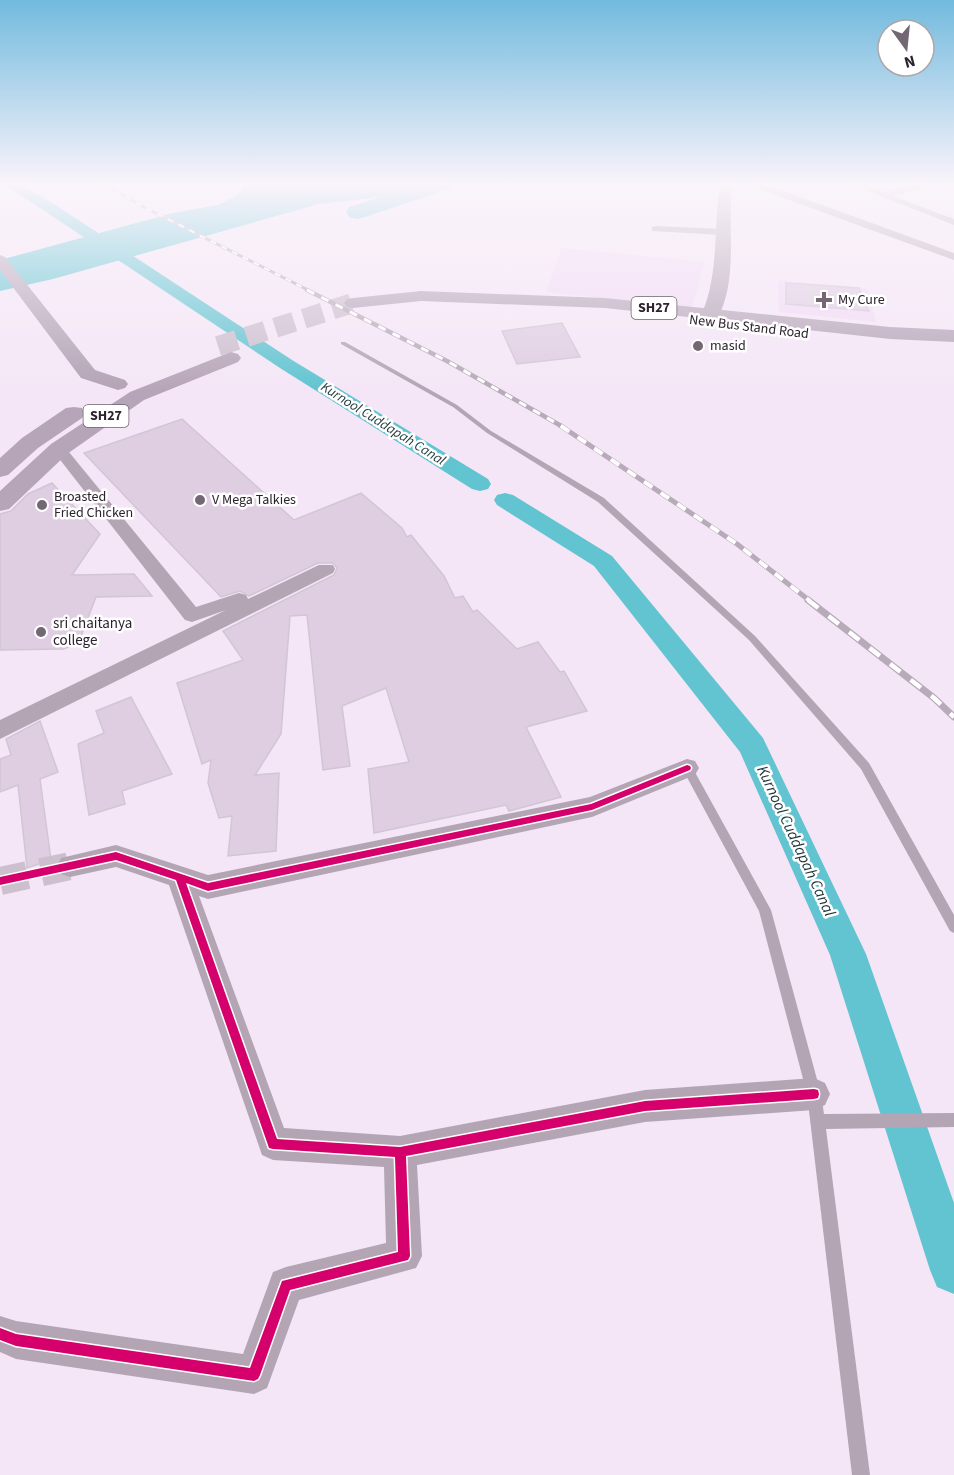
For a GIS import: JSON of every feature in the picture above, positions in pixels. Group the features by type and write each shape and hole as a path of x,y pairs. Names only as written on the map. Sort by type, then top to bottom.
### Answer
{"main road":[{"name":"New Bus Stand Road","path":"709,318 721,277 722,253"},
{"path":"0,260 88,374 118,384"},
{"name":"New Bus Stand Road","path":"359,307 476,304 604,310 954,336"},
{"name":"New Bus Stand Road","path":"709,318 833,337 954,346"},
{"name":"SH27","path":"0,470 30,443 118,384 225,352 137,396 59,449 0,504"}],"street":[{"path":"0,730 326,570 192,615 59,449"},
{"path":"70,866 116,856 208,887 592,807 687,768"},
{"path":"167,874 273,1144 400,1152 645,1106 816,1108"},
{"path":"0,1334 16,1340 254,1374 286,1285 404,1256 400,1152"}],"lane":[{"path":"343,342 455,406 489,432 601,500 752,638 865,766 954,927"},
{"path":"687,768 765,910 816,1108 861,1475"},
{"path":"816,1108 954,1120"}],"shaded area":[{"path":"560,253 611,253 705,262 692,307 546,292"},
{"name":"My Cure","path":"778,280 867,288 876,322 779,312"}],"water":[{"path":"26,253 146,253 53,279 0,291 0,260"}],"building":[{"path":"786,283 859,288 869,311 786,304"},
{"path":"562,323 580,357 517,364 502,331"},
{"path":"182,419 294,520 361,493 402,528 407,537 411,535 444,576 455,598 463,596 473,612 477,610 517,649 538,642 560,672 564,671 587,711 526,727 561,797 509,811 506,805 374,833 368,769 409,762 386,688 342,706 350,766 323,770 307,615 290,616 281,734 255,775 279,773 276,851 228,856 232,816 219,818 208,783 211,760 202,764 177,683 243,660 223,631 334,575 337,568 333,563 318,563 249,596 240,591 221,597 84,453"},
{"path":"52,483 100,534 72,575 134,574 152,596 96,597 78,644 63,649 0,650 0,514 11,511 28,494"},
{"path":"131,697 172,774 122,791 125,804 89,815 78,744 104,733 96,711"},
{"path":"40,721 58,772 40,779 51,860 27,868 18,785 0,792 0,759 11,755 6,739"}],"waterway":[{"name":"New Bus Stand Road","path":"118,253 286,364 480,484"},
{"name":"Kurnool Cuddapah Canal","path":"505,500 603,561 752,746 848,954 954,1270"}],"tunnel":[{"path":"218,346 353,303"},
{"path":"0,881 70,866"}],"railway":[{"path":"235,253 310,291"},
{"path":"307,290 447,361 563,427"},
{"path":"561,426 737,544 810,601"},
{"path":"808,600 934,698 954,717"}],"cycle path":[{"path":"0,881 116,856 208,887 592,807 687,768"},
{"path":"179,877 273,1144 400,1152 645,1106 814,1094"},
{"path":"0,1334 16,1340 254,1375 286,1285 404,1256 400,1152"}],"place":[{"name":"My Cure","path":"824,300"},
{"name":"masid","path":"698,346"},
{"name":"V Mega Talkies","path":"200,500"},
{"name":"Broasted Fried Chicken","path":"42,505"},
{"name":"sri chaitanya college","path":"41,632"}]}
